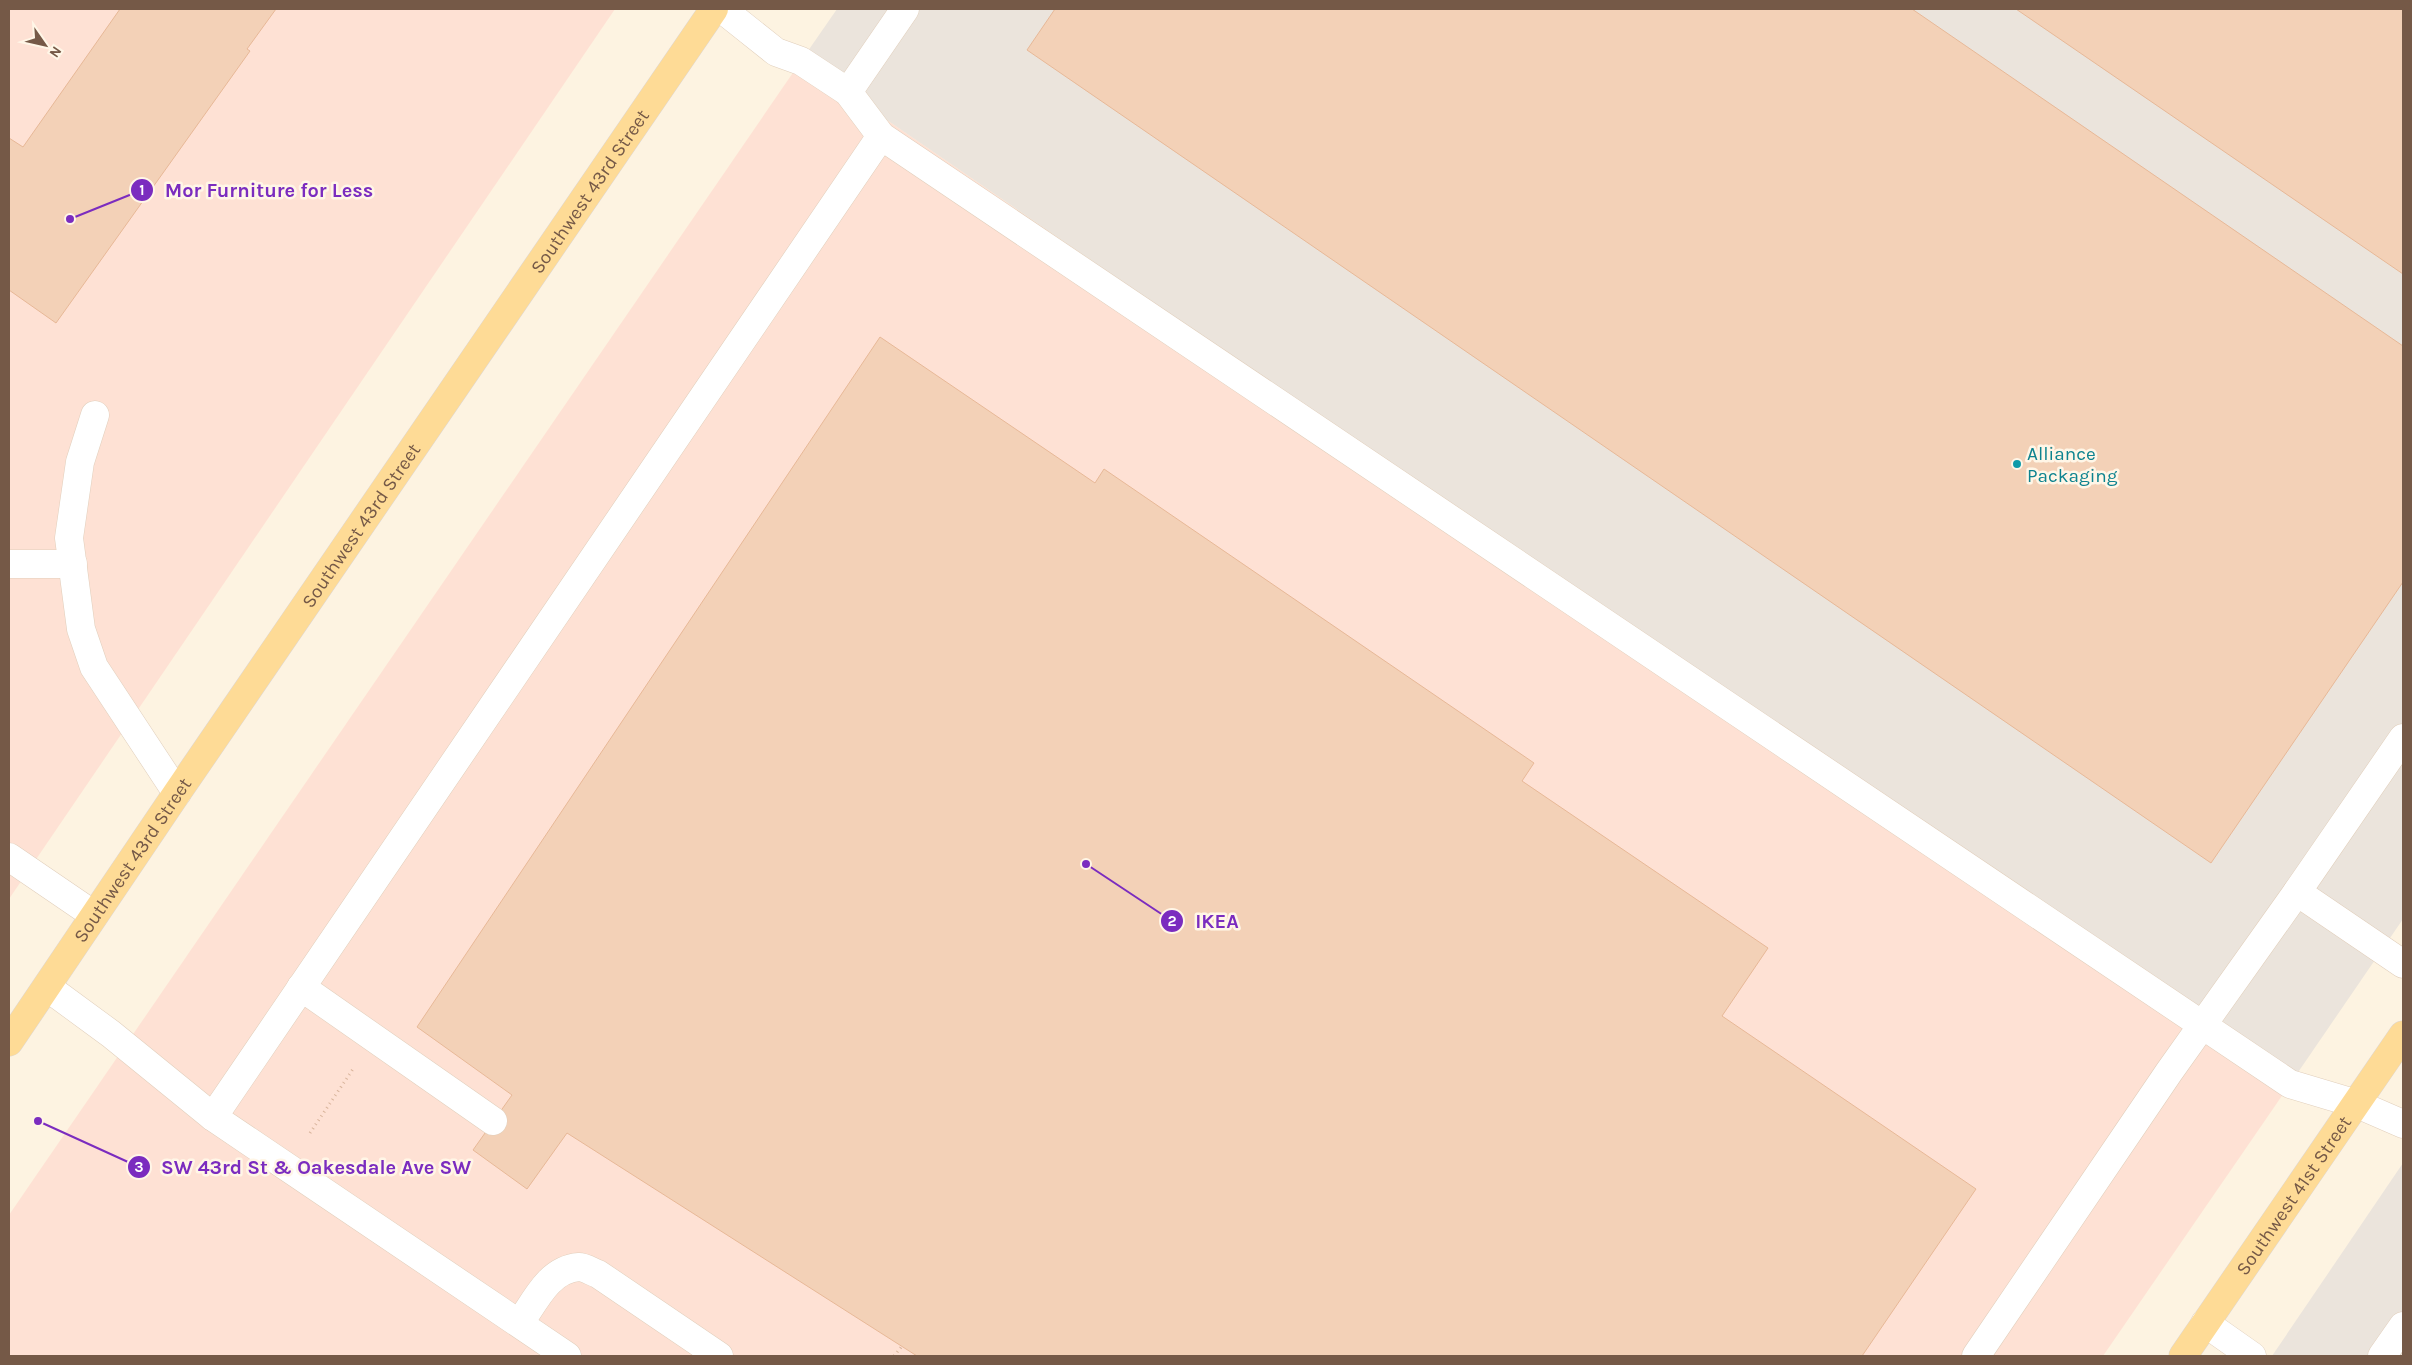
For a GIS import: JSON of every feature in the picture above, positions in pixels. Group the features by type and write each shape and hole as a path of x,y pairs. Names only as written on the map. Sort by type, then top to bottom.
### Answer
{"main road":[{"name":"Southwest 43rd Street","path":"9,1042 177,792 714,9"},
{"name":"Southwest 41st Street","path":"2183,1356 2403,1035"}],"lane":[{"path":"722,9 776,52 802,61 848,92 881,136 1930,844 2203,1024 2290,1084 2357,1104 2403,1124"},
{"path":"848,92 905,9"},
{"path":"213,1117 881,136"},
{"path":"95,414 80,462 69,538 81,629 94,666 177,792"},
{"path":"9,564 73,564"},
{"path":"1976,1356 2203,1024 2403,738"},
{"path":"9,857 94,915"},
{"path":"2297,892 2403,964"},
{"path":"47,987 111,1034 213,1117 416,1256 520,1323 567,1356"},
{"path":"301,987 493,1121"},
{"path":"520,1323 548,1281 564,1271 581,1266 598,1274 719,1356"},
{"path":"2205,1323 2252,1356"},
{"path":"2382,1356 2403,1326"}],"path":[{"path":"894,1356 902,1346"}],"shaded area":[{"path":"9,9 615,9 9,899"},
{"name":"Alliance Packaging","path":"837,9 2403,9 2403,919 2290,1084 801,61"},
{"path":"801,61 2290,1084 2103,1356 9,1356 9,1215"},
{"path":"2403,1163 2403,1356 2272,1356"}],"building":[{"path":"120,9 276,9 247,49 250,51 56,323 9,290 9,138 23,147"},
{"name":"Alliance Packaging","path":"1055,9 1912,9 2403,346 2403,582 2211,863 1027,50"},
{"path":"2016,9 2403,9 2403,274"},
{"path":"880,337 1095,483 1104,469 1534,763 1522,781 1768,948 1722,1016 1976,1189 1862,1356 917,1356 567,1133 527,1189 473,1150 512,1095 417,1027"}],"place":[{"name":"Mor Furniture for Less","path":"70,219"},
{"name":"Alliance Packaging","path":"2017,464"},
{"name":"IKEA","path":"1086,864"},
{"name":"SW 43rd St & Oakesdale Ave SW","path":"38,1121"}]}
